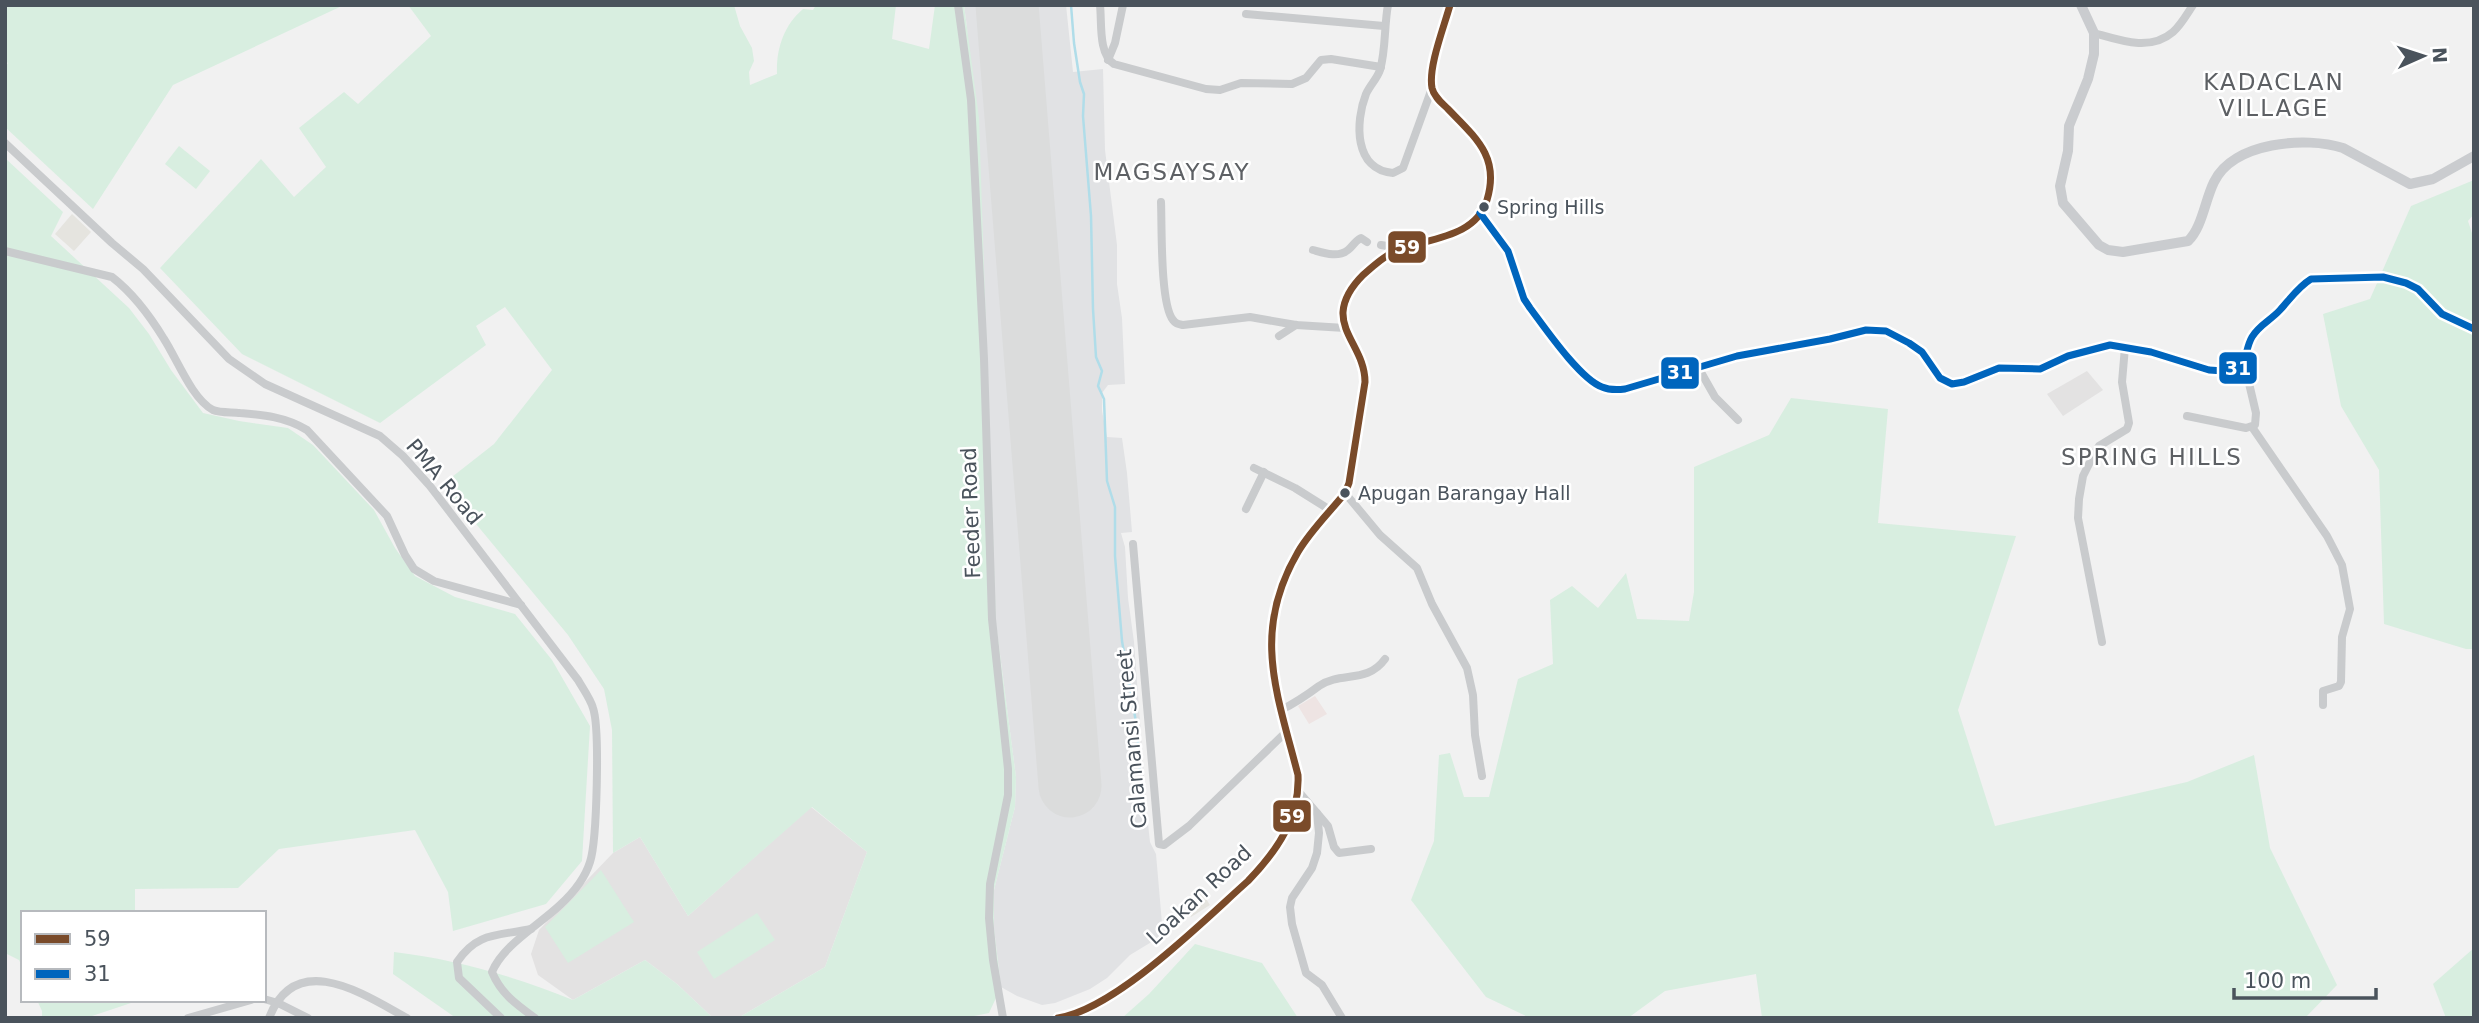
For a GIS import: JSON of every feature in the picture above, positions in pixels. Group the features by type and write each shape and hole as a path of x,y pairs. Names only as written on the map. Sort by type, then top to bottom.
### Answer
{"main road":[{"path":"1345,328 1343,314 1346,298 1356,282 1392,253 1462,229 1480,213 1487,200 1491,183 1489,158 1481,144 1436,98 1432,88 1433,66 1450,5"},
{"path":"2081,5 2094,33 2094,54 2088,79 2069,126 2068,151 2060,196 2099,245 2108,250 2123,252 2188,241 2217,176 2233,161 2262,148 2286,144 2332,144 2410,184 2432,179 2474,156"},
{"name":"Loakan Road","path":"1058,1018 1071,1016 1100,1002 1135,979 1248,881 1263,866 1283,838 1299,792 1298,775 1270,656 1274,611 1287,571 1298,551 1345,493 1351,471 1365,368 1345,328"}],"street":[{"name":"Feeder Road","path":"958,5 971,100 984,359 992,619 1008,769 1008,794 990,884 989,918 1003,1018"},
{"path":"1100,5 1104,49 1108,60 1114,64 1206,89 1220,90 1241,83 1292,84 1306,78 1321,60 1331,59 1381,67"},
{"path":"1108,60 1122,5"},
{"path":"1388,5 1381,67 1367,92 1358,126 1366,156 1377,170 1393,173 1403,168 1432,88"},
{"path":"2094,33 2138,43 2154,42 2173,33 2193,5"},
{"path":"1246,14 1384,26"},
{"name":"PMA Road","path":"5,143 143,269 229,359 265,384 380,436 403,456 430,486 578,680 593,707 598,728 594,841 590,862 579,884 496,964 492,972 498,986 513,1002 535,1018"},
{"path":"1161,202 1166,302 1172,319 1177,323 1183,325 1250,317 1296,325 1345,328"},
{"path":"1480,213 1508,251 1524,299 1530,308 1593,382 1619,390 1737,356 1866,330 1886,331 1909,343 1922,352 1940,378 1952,384 1999,369 2040,369 2068,356 2110,345 2151,352 2224,372 2240,368 2250,339 2260,326 2278,312 2302,284 2311,279 2383,277 2406,283 2418,289 2442,314 2474,329"},
{"path":"1313,250 1337,255 1345,253 1357,239 1361,238 1367,242"},
{"path":"1381,245 1387,246 1392,253"},
{"path":"5,251 112,277 138,301 163,337 198,397 214,411 267,415 293,421 307,430 387,516 414,569 434,581 521,605"},
{"path":"1279,336 1296,325"},
{"path":"2102,642 2078,509 2085,468 2099,446 2127,429 2129,423 2123,382 2125,347"},
{"path":"2188,416 2252,428 2257,424 2244,362"},
{"path":"1698,367 1711,391 1738,420"},
{"path":"2252,428 2328,536 2342,565 2350,609 2342,637 2341,682 2339,686 2323,691 2323,705"},
{"path":"1254,468 1295,488 1330,510"},
{"path":"1246,509 1264,472"},
{"path":"1345,493 1380,535 1417,568 1432,604 1467,668 1473,695 1475,735 1482,776"},
{"name":"Calamansi Street","path":"1133,544 1159,844 1168,843 1189,826 1286,732"},
{"path":"1281,710 1332,681 1371,673 1378,669 1385,659"},
{"path":"1299,792 1328,826 1334,848 1339,853 1371,849"},
{"path":"1317,813 1317,853 1312,869 1292,898 1290,908 1306,973 1322,985 1342,1018"},
{"name":"PMA Road","path":"501,1018 459,978 457,962 468,946 483,939 531,929"},
{"path":"270,1018 287,992 300,984 315,981 331,981 358,991 407,1018"},
{"path":"266,1000 308,1018"},
{"path":"188,1018 244,1002"}],"shaded area":[{"path":"964,5 1066,5 1073,72 1103,69 1105,150 1117,245 1117,284 1122,318 1125,384 1108,385 1102,393 1102,411 1107,437 1122,438 1127,473 1132,532 1121,533 1125,547 1134,642 1147,815 1150,842 1156,854 1163,935 1130,955 1107,978 1090,989 1055,1003 1042,1005 1001,987 994,929 994,890 1015,807 1016,777 996,624"},
{"path":"72,214 91,232 74,251 55,234"},
{"path":"2087,371 2103,390 2063,416 2047,394"},
{"path":"1315,696 1327,714 1309,724 1298,706"},
{"path":"811,807 867,852 825,967 738,1018 713,1018 677,984 645,960 573,1000 538,975 531,954 539,930 613,853 640,837 688,916"},
{"path":"1201,891 1210,905 1191,917 1184,903"}],"green space":[{"path":"5,5 344,5 173,85 93,209 5,127 5,67 8,63 5,61"},
{"path":"408,5 734,5 740,26 752,48 754,61 749,72 750,85 777,74 782,38 796,15 803,9 813,10 816,5 896,5 892,39 929,49 935,5 964,5 979,118 996,624 1016,777 1015,807 994,890 994,929 1001,987 989,1013 964,1018 738,1018 825,967 867,852 812,807 688,916 640,837 613,853 612,730 604,689 568,635 443,484 494,444 552,370 505,307 476,326 486,345 380,423 242,354 160,268 261,159 294,197 326,167 299,128 344,92 358,104 431,36"},
{"path":"179,146 210,171 196,189 165,164"},
{"path":"5,158 63,212 51,236 129,308 203,413 288,428 313,445 374,510 395,548 415,576 455,597 515,614 552,660 590,726 582,861 546,904 453,931 448,892 415,830 279,849 238,888 135,889 135,911 21,911 21,964 19,960 5,953"},
{"path":"2474,180 2474,214 2468,221 2474,239 2474,649 2466,649 2384,624 2379,470 2341,406 2323,314 2370,299 2411,206"},
{"path":"1791,398 1888,409 1878,523 2016,536 1958,710 1995,826 2187,782 2254,755 2270,848 2337,985 2305,1018 1762,1018 1756,974 1665,991 1628,1018 1530,1018 1486,997 1411,900 1434,841 1439,755 1450,753 1464,797 1489,797 1518,679 1553,664 1550,600 1572,586 1598,608 1626,573 1637,619 1689,621 1694,592 1694,467 1769,435"},
{"path":"601,870 634,922 568,963 545,927"},
{"path":"757,913 775,940 714,979 697,952"},
{"path":"1195,944 1262,963 1298,1018 1122,1018 1149,994"},
{"path":"2474,948 2474,1018 2446,1018 2433,984"},
{"path":"394,952 485,970 573,1000 645,960 677,984 713,1018 456,1018 393,974"},
{"path":"38,1002 134,1002 86,1018 42,1018"}],"waterway":[{"path":"1071,5 1074,43 1084,94 1096,357 1102,371 1098,386 1104,399 1107,481 1115,507 1115,556 1122,641 1137,728 1140,772"}],"runway":[{"path":"1007,5 1070,786"}],"transit line":[{"name":"59","path":"1058,1018 1081,1011 1106,998 1183,940 1259,870 1277,846 1291,820 1298,791 1298,775 1276,689 1272,636 1275,609 1284,581 1298,552 1345,493 1349,483 1365,382 1361,362 1344,321 1345,301 1359,279 1389,254 1447,236 1471,223 1481,213 1490,185 1488,160 1483,149 1468,129 1439,100 1432,88 1434,58 1450,5"},
{"name":"31","path":"1480,213 1508,251 1524,299 1544,328 1584,374 1593,382 1610,389 1625,389 1737,356 1866,330 1886,331 1909,343 1922,352 1940,378 1952,384 1999,368 2040,369 2068,356 2110,345 2151,352 2209,370 2224,371 2240,368 2255,333 2311,279 2383,277 2406,283 2418,289 2442,314 2474,329"}],"place":[{"name":"Spring Hills","path":"1484,207"},
{"name":"Apugan Barangay Hall","path":"1345,493"}],"district":[{"name":"KADACLAN VILLAGE","path":"2274,95"},
{"name":"MAGSAYSAY","path":"1172,172"},
{"name":"SPRING HILLS","path":"2152,457"}]}
